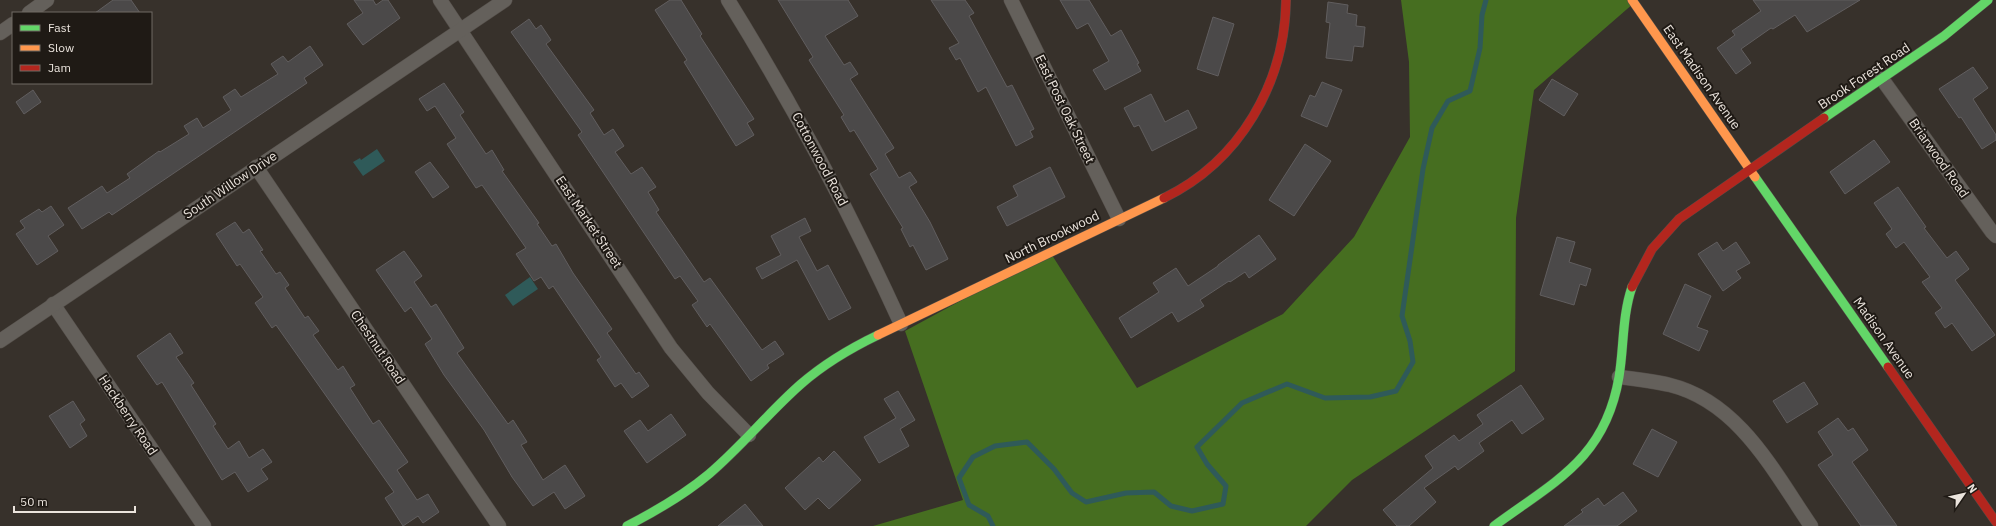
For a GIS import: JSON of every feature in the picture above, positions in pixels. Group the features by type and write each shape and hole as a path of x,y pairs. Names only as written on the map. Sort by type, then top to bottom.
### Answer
{"street":[{"path":"30,12 47,0"},
{"name":"East Market Street","path":"440,0 671,348 708,393 749,435"},
{"name":"South Willow Drive","path":"0,341 505,0"},
{"name":"Cottonwood Road","path":"728,0 764,59 820,159 859,234 901,324"},
{"name":"East Post Oak Street","path":"1011,0 1119,219"},
{"name":"North Brookwood","path":"627,526 660,509 692,488 710,473 801,385 824,366 854,347 1119,219 1189,183 1216,162 1234,144 1249,124 1262,102 1278,66 1285,40 1286,0"},
{"name":"East Madison Avenue","path":"1632,0 1750,169"},
{"name":"Brook Forest Road","path":"1494,526 1575,466 1585,456 1600,436 1609,419 1617,391 1628,300 1636,276 1647,254 1662,235 1679,218 1944,36 1988,0"},
{"path":"0,33 12,25"},
{"name":"Briarwood Road","path":"1882,79 1987,226 1996,236"},
{"name":"Chestnut Road","path":"256,167 500,526"},
{"name":"Madison Avenue","path":"1750,169 1996,522"},
{"name":"Hackberry Road","path":"53,304 204,526"},
{"path":"1619,377 1670,385 1693,394 1718,408 1750,438 1811,526"}],"green space":[{"path":"1401,0 1632,0 1634,3 1534,90 1516,218 1515,371 1352,480 1306,526 873,526 963,500 905,331 1050,252 1137,388 1283,314 1354,237 1410,137 1409,62"}],"water":[{"path":"377,149 385,161 363,176 353,162 360,158 361,160"},
{"path":"530,277 538,289 513,306 505,295"}],"building":[{"path":"113,0 131,0 139,12 96,12"},
{"path":"354,0 373,0 376,5 383,0 388,0 400,18 363,45 347,24 363,13"},
{"path":"670,0 681,0 702,34 700,36 754,119 747,123 754,135 736,146 684,62 687,60 655,10"},
{"path":"778,0 848,0 858,16 825,36 844,65 850,62 858,74 850,79 894,148 885,154 899,178 910,172 917,182 909,187 930,222 948,259 926,270 913,245 910,247 901,229 903,228 870,174 878,169 854,130 850,132 841,117 844,115 809,60 813,57"},
{"path":"931,0 965,0 974,13 969,16 1007,87 1012,85 1034,129 1030,131 1033,137 1016,146 986,87 978,92 960,58 956,60 949,48 959,43"},
{"path":"1060,0 1089,0 1111,36 1121,30 1139,63 1137,64 1141,71 1105,90 1093,70 1109,61 1088,23 1077,29"},
{"path":"1753,0 1860,0 1807,32 1795,15 1773,29 1771,28 1741,49 1751,63 1736,74 1717,48 1735,35 1732,31 1761,11"},
{"path":"1328,2 1348,5 1347,13 1357,15 1356,26 1365,27 1363,47 1354,46 1352,61 1326,58 1330,23 1326,22"},
{"path":"1213,17 1234,24 1218,76 1197,69"},
{"path":"529,19 536,29 541,25 551,40 546,44 594,110 590,113 604,135 613,129 624,146 615,152 631,174 642,167 656,187 648,192 659,210 656,212 704,282 710,278 762,350 775,341 784,354 767,365 769,368 751,381 710,324 707,327 692,305 698,301 680,276 675,279 578,135 582,132 511,32"},
{"path":"310,46 323,65 304,78 307,83 112,215 109,212 82,229 68,208 102,186 107,193 130,178 127,174 159,151 160,152 189,134 184,126 197,118 203,128 231,110 223,97 235,89 241,97 278,74 271,64 283,56 288,62"},
{"path":"1973,67 1988,88 1973,99 1996,135 1996,140 1982,149 1961,117 1959,118 1939,89"},
{"path":"1552,79 1578,94 1564,116 1539,100"},
{"path":"1322,82 1342,90 1327,127 1301,116 1310,95 1315,97"},
{"path":"444,83 464,112 460,115 486,154 492,150 504,170 502,171 539,223 537,224 552,246 556,244 573,273 612,329 607,333 636,374 639,372 649,386 632,398 621,383 615,387 597,360 601,357 553,286 549,289 541,277 534,281 516,254 526,248 482,185 476,188 447,144 456,138 435,106 427,111 419,99"},
{"path":"33,90 41,102 24,114 16,102"},
{"path":"1151,94 1165,122 1188,110 1197,128 1152,151 1139,125 1134,127 1124,108"},
{"path":"1874,140 1890,162 1845,194 1830,172"},
{"path":"1305,144 1331,161 1294,216 1269,200"},
{"path":"430,162 449,187 433,198 415,172"},
{"path":"1050,167 1065,197 1007,226 997,207 1018,196 1013,186"},
{"path":"1898,187 1926,227 1924,228 1947,258 1956,251 1969,269 1955,280 1995,335 1972,351 1952,323 1945,328 1935,313 1942,308 1922,282 1930,277 1904,242 1896,248 1886,234 1892,229 1874,203"},
{"path":"51,206 64,225 48,236 58,251 37,265 16,234 25,228 20,221 39,209 42,212"},
{"path":"805,218 811,231 799,237 817,271 828,265 851,308 829,320 797,260 762,279 756,268 781,255 771,236"},
{"path":"235,222 243,233 249,229 263,250 260,251 276,274 280,272 289,285 285,288 305,318 308,316 319,331 313,335 338,370 343,366 355,385 350,388 373,424 379,420 408,462 397,470 417,500 428,494 439,512 423,523 418,516 403,526 385,498 394,492 276,325 272,328 255,303 263,297 240,264 237,266 216,234"},
{"path":"1259,235 1276,259 1249,278 1245,272 1230,282 1229,281 1200,300 1204,306 1178,322 1172,312 1131,338 1119,318 1159,292 1153,283 1176,268 1188,286 1218,266"},
{"path":"1557,237 1575,242 1569,262 1591,269 1586,286 1580,284 1574,305 1540,295"},
{"path":"1717,242 1723,251 1736,242 1750,263 1736,271 1741,278 1723,291 1698,254"},
{"path":"404,251 422,276 414,282 431,307 436,304 464,348 457,353 508,424 513,420 527,442 521,445 543,480 565,465 585,496 565,509 554,492 533,506 512,477 484,430 444,375 425,344 432,339 411,307 405,312 376,270"},
{"path":"1685,284 1711,296 1697,327 1708,331 1699,351 1663,334"},
{"path":"170,333 183,353 176,357 194,383 191,385 216,424 213,426 228,449 239,441 249,458 263,449 272,462 261,469 268,479 248,492 235,472 222,480 162,382 157,385 137,356"},
{"path":"1804,382 1818,404 1787,423 1773,401"},
{"path":"1521,385 1544,419 1522,434 1512,420 1479,443 1484,451 1458,470 1455,466 1424,488 1436,502 1409,526 1397,526 1383,510 1433,468 1425,456 1454,435 1459,441 1483,424 1477,415"},
{"path":"898,391 915,420 900,429 909,446 879,463 864,437 896,418 884,399"},
{"path":"73,401 85,420 80,424 87,436 70,448 49,416"},
{"path":"671,414 686,435 647,463 624,431 640,420 648,431"},
{"path":"1838,418 1848,431 1853,428 1868,450 1852,462 1897,526 1861,526 1818,465 1833,455 1818,432"},
{"path":"1652,429 1677,442 1658,477 1633,464"},
{"path":"834,451 861,480 829,509 818,498 805,510 785,488 819,457 823,462"},
{"path":"1623,492 1637,511 1617,526 1564,526 1583,512 1581,510 1598,498 1604,506"},
{"path":"745,504 763,526 718,526"}],"waterway":[{"path":"993,526 988,516 969,505 959,478 973,457 995,446 1027,442 1054,469 1072,493 1086,502 1126,493 1154,492 1171,506 1192,511 1223,504 1226,486 1207,464 1197,447 1242,403 1287,384 1325,398 1370,397 1396,391 1413,362 1410,341 1402,316 1423,169 1432,128 1448,101 1470,91 1480,48 1482,15 1486,0"}],"traffic: fast":[{"path":"1824,118 1944,36 1988,0"},
{"path":"1755,177 1888,367"},
{"path":"1494,526 1557,481 1589,448 1602,429 1612,405 1619,377 1626,309 1632,287"},
{"path":"627,526 690,489 733,452 801,384 838,357 878,335"}],"traffic: slow":[{"path":"1632,0 1755,177"},
{"path":"878,335 1164,198"}],"traffic: jam":[{"path":"1164,198 1191,182 1215,163 1236,141 1253,116 1267,89 1277,61 1284,31 1286,0"},
{"path":"1632,287 1652,249 1679,219 1824,118"},
{"path":"1888,367 1996,522"}]}
